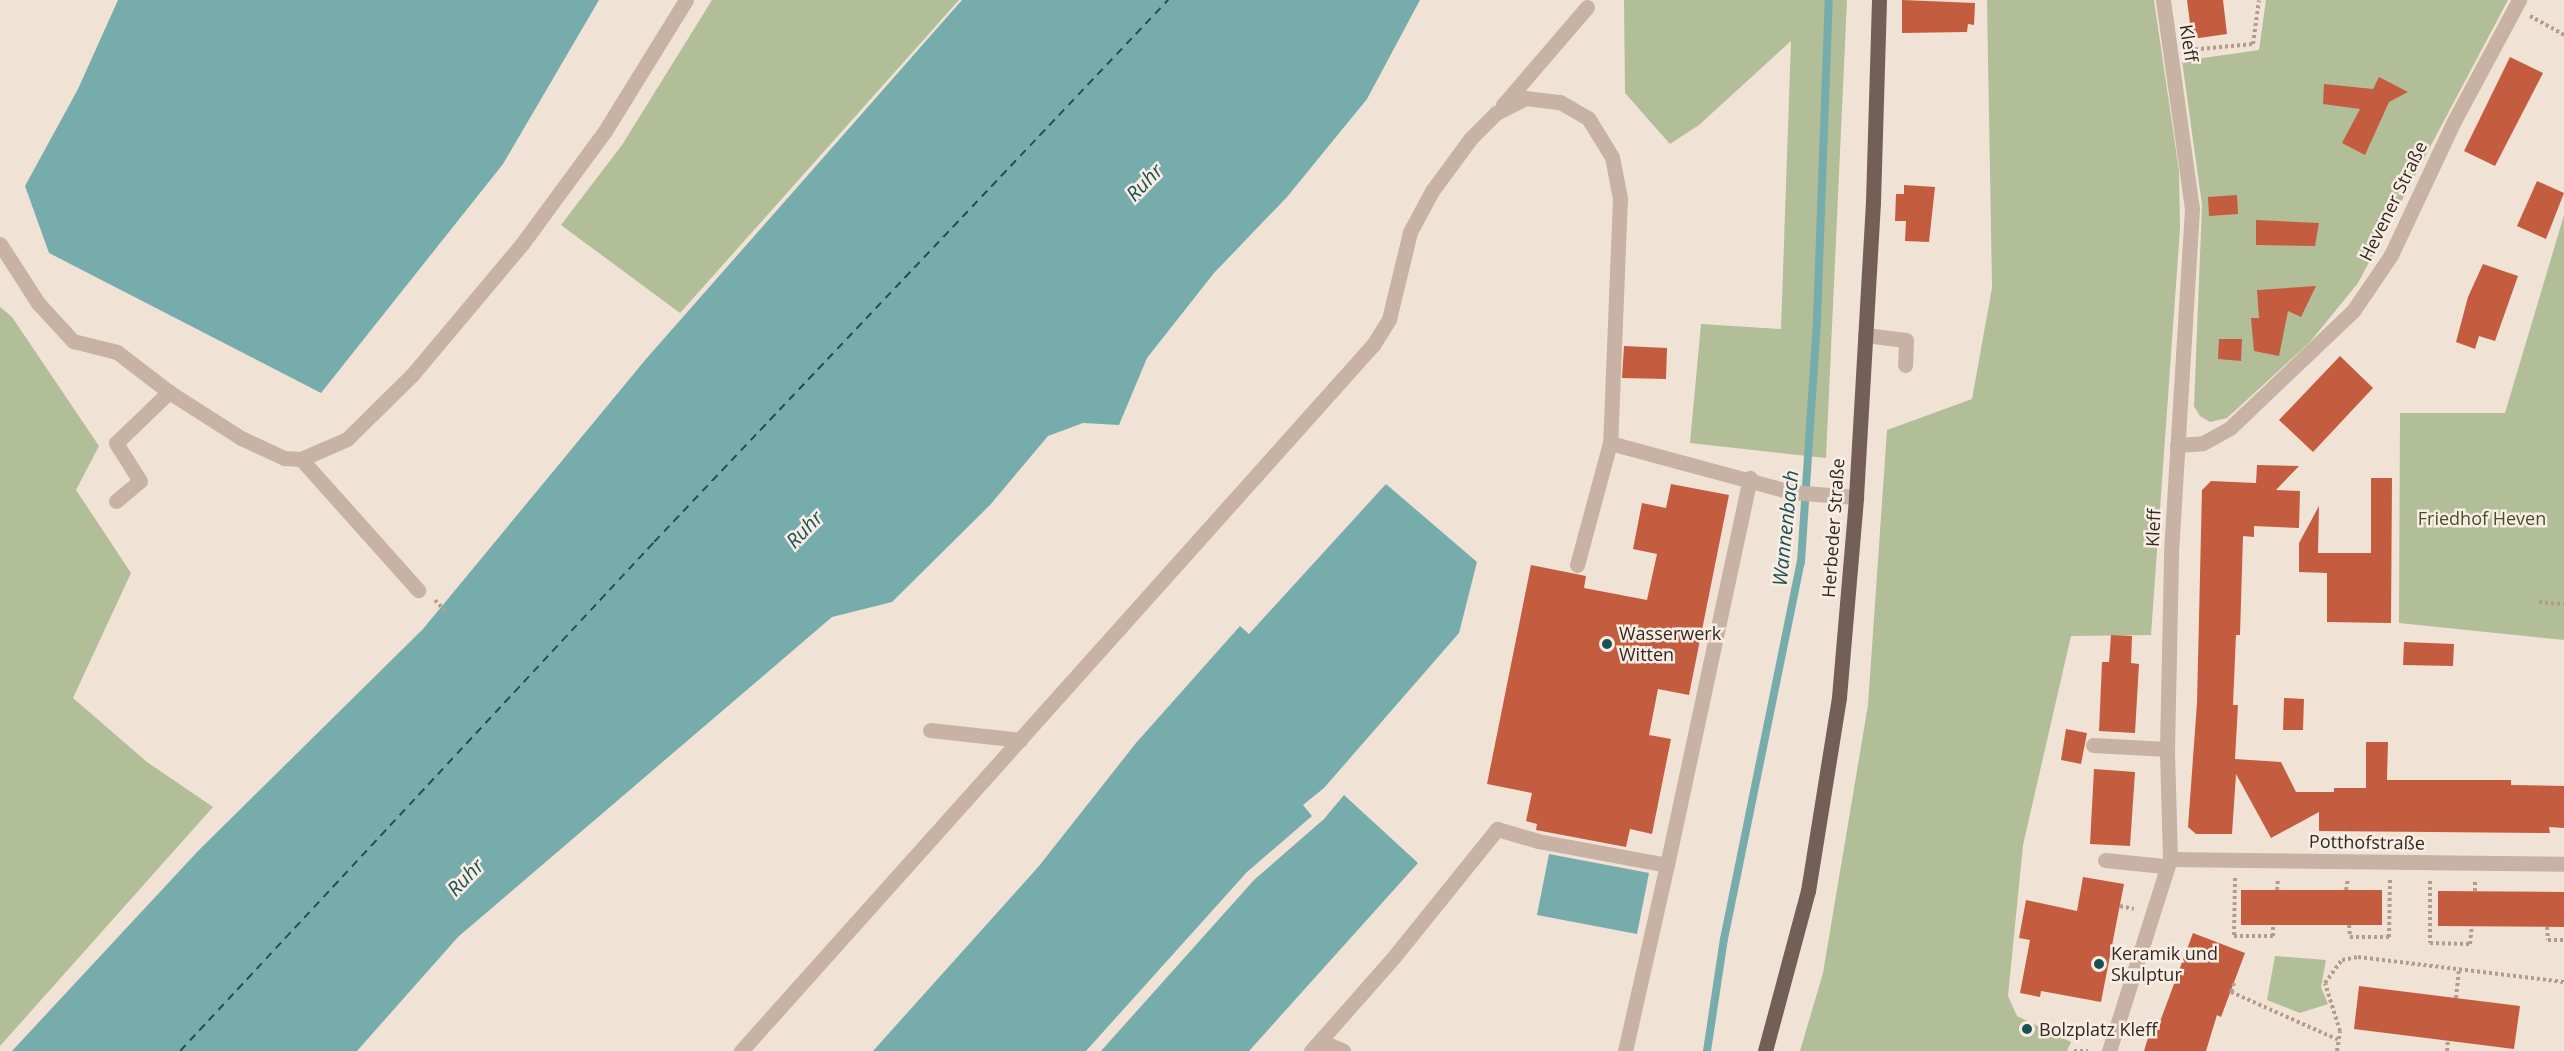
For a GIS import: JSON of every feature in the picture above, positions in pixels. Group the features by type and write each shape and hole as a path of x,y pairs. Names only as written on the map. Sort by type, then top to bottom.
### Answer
{"main road":[{"name":"Herbeder Straße","path":"1765,1051 1791,964 1825,799 1839,697 1856,498 1879,0"}],"street":[{"path":"0,244 38,303 73,341 117,352 168,392 241,438 284,458 301,459 346,439 412,375 515,253 605,131 686,0"},
{"name":"Kleff","path":"2109,1051 2132,984 2167,862 2167,749 2177,445 2192,209 2163,0"},
{"name":"Hevener Straße","path":"2177,445 2203,443 2230,428 2353,311 2391,255 2453,123 2517,4"},
{"path":"741,1051 1372,345 1389,319 1410,232 1432,191 1471,138 1496,113 1587,7"},
{"path":"1496,113 1525,98 1560,102 1588,118 1611,158 1620,198 1610,443 1577,565"},
{"path":"1865,335 1906,340 1905,365"},
{"path":"116,501 140,481 116,443 168,392"},
{"path":"1610,443 1750,478 1791,492 1856,498"},
{"path":"301,459 418,590"},
{"path":"1625,1051 1750,478"},
{"path":"930,730 1020,740"},
{"path":"2093,746 2167,749"},
{"path":"1343,1051 1316,1046 1497,829 1538,841 1667,865"},
{"name":"Potthofstraße","path":"2105,860 2564,864"}],"path":[{"path":"2171,52 2253,44 2259,0"},
{"path":"2517,4 2564,34"},
{"path":"2539,602 2564,604"},
{"path":"2235,860 2234,936 2273,936 2273,925"},
{"path":"2349,925 2350,937 2389,937 2390,862"},
{"path":"2430,862 2430,943 2470,944 2472,926"},
{"path":"2547,927 2548,940 2564,940"},
{"path":"2337,1051 2339,1040 2325,983 2342,960 2358,957 2564,982"},
{"path":"2456,998 2459,971"},
{"path":"2234,983 2231,992 2339,1040"},
{"path":"2447,1051 2448,1040"},
{"path":"2074,1051 2088,1051"}],"green space":[{"path":"712,0 959,0 680,313 561,225 622,145"},
{"path":"1624,0 1847,0 1826,458 1690,443 1701,324 1781,329 1791,41 1699,125 1670,144 1625,93"},
{"path":"1987,0 2154,0 2179,171 2180,229 2151,635 2071,636 2023,845 2008,996 2017,1016 2071,1042 2067,1051 1800,1051 1823,973 1868,705 1887,430 1972,399 1992,288"},
{"path":"2266,0 2508,0 2358,283 2310,342 2227,418 2210,422 2200,416 2194,406 2202,205 2182,61 2259,50"},
{"name":"Friedhof Heven","path":"2564,215 2564,640 2399,623 2400,413 2505,413"},
{"path":"0,307 12,317 99,446 76,490 131,573 73,698 147,762 213,807 0,1046"},
{"path":"2275,956 2326,960 2321,987 2328,1004 2300,1013 2267,1000"}],"water":[{"path":"118,0 599,0 503,164 321,393 49,253 25,186 78,89"},
{"name":"Ruhr","path":"962,0 1420,0 1367,99 1287,197 1214,273 1147,358 1119,425 1083,423 1048,436 990,505 892,602 832,617 458,937 357,1051 12,1051 199,850 423,629 646,359"},
{"path":"1386,484 1477,562 1459,633 1324,788 1303,805 1312,816 1247,872 1086,1051 873,1051 1039,866 1136,743 1240,626 1249,634"},
{"path":"1344,795 1418,863 1249,1051 1101,1051 1254,880 1324,819"},
{"path":"1549,854 1649,873 1637,934 1537,915"}],"building":[{"path":"1902,0 1975,3 1974,25 1968,24 1967,32 1902,33"},
{"path":"2187,0 2223,0 2227,34 2192,39"},
{"path":"2510,57 2543,73 2495,166 2464,151"},
{"path":"2379,77 2408,92 2389,102 2365,155 2342,143 2360,109 2323,104 2324,84 2373,89"},
{"path":"2537,181 2564,193 2546,239 2517,226"},
{"path":"1904,185 1935,187 1929,242 1905,241 1906,221 1895,221 1896,194 1904,194"},
{"path":"2237,195 2238,214 2209,216 2208,197"},
{"path":"2256,220 2319,223 2315,246 2256,245"},
{"path":"2483,264 2518,276 2495,341 2479,336 2475,349 2456,342 2468,297"},
{"path":"2316,286 2301,317 2288,311 2279,356 2254,351 2251,318 2259,318 2257,290"},
{"path":"2219,339 2242,339 2241,361 2218,359"},
{"path":"1624,346 1667,348 1666,379 1622,378"},
{"path":"2340,356 2373,388 2313,452 2279,420"},
{"path":"2257,465 2299,466 2276,490 2300,491 2299,528 2254,526 2254,537 2243,536 2240,635 2236,635 2233,705 2238,705 2235,759 2281,762 2296,792 2334,792 2334,788 2366,788 2366,742 2388,742 2387,780 2511,780 2511,785 2564,786 2564,828 2549,827 2550,833 2319,831 2319,812 2271,838 2236,774 2232,834 2196,834 2188,827 2197,703 2202,490 2211,481 2256,483"},
{"path":"2371,478 2392,478 2391,623 2327,622 2327,573 2299,572 2299,543 2319,506 2318,553 2371,553"},
{"name":"Wasserwerk Witten","path":"1671,484 1729,495 1689,695 1658,689 1649,735 1671,739 1652,834 1630,829 1626,847 1536,830 1537,824 1526,821 1532,793 1487,784 1531,565 1586,576 1584,588 1647,600 1657,554 1633,549 1642,503 1666,508"},
{"path":"2111,635 2132,636 2131,663 2139,664 2135,733 2099,731 2102,662 2109,662"},
{"path":"2404,642 2454,644 2453,666 2403,665"},
{"path":"2284,698 2304,699 2303,730 2283,730"},
{"path":"2066,729 2087,733 2081,764 2061,760"},
{"path":"2094,769 2135,772 2130,846 2090,844"},
{"path":"2083,877 2124,884 2101,1002 2041,991 2040,997 2020,993 2030,940 2019,938 2026,900 2077,911"},
{"path":"2241,890 2382,890 2382,925 2241,925"},
{"path":"2438,891 2564,892 2564,927 2438,926"},
{"path":"2193,933 2245,953 2221,1017 2217,1015 2206,1051 2144,1051 2152,1025 2158,1027"},
{"path":"2359,986 2520,1006 2514,1049 2354,1029"}],"waterway":[{"name":"Wannenbach","path":"1707,1051 1724,939 1801,562 1817,320 1829,0"}],"ferry route":[{"path":"180,1051 654,542 1168,0"}],"place":[{"name":"Wasserwerk Witten","path":"1607,644"},
{"name":"Keramik und Skulptur","path":"2099,964"},
{"name":"Bolzplatz Kleff","path":"2027,1029"}]}
